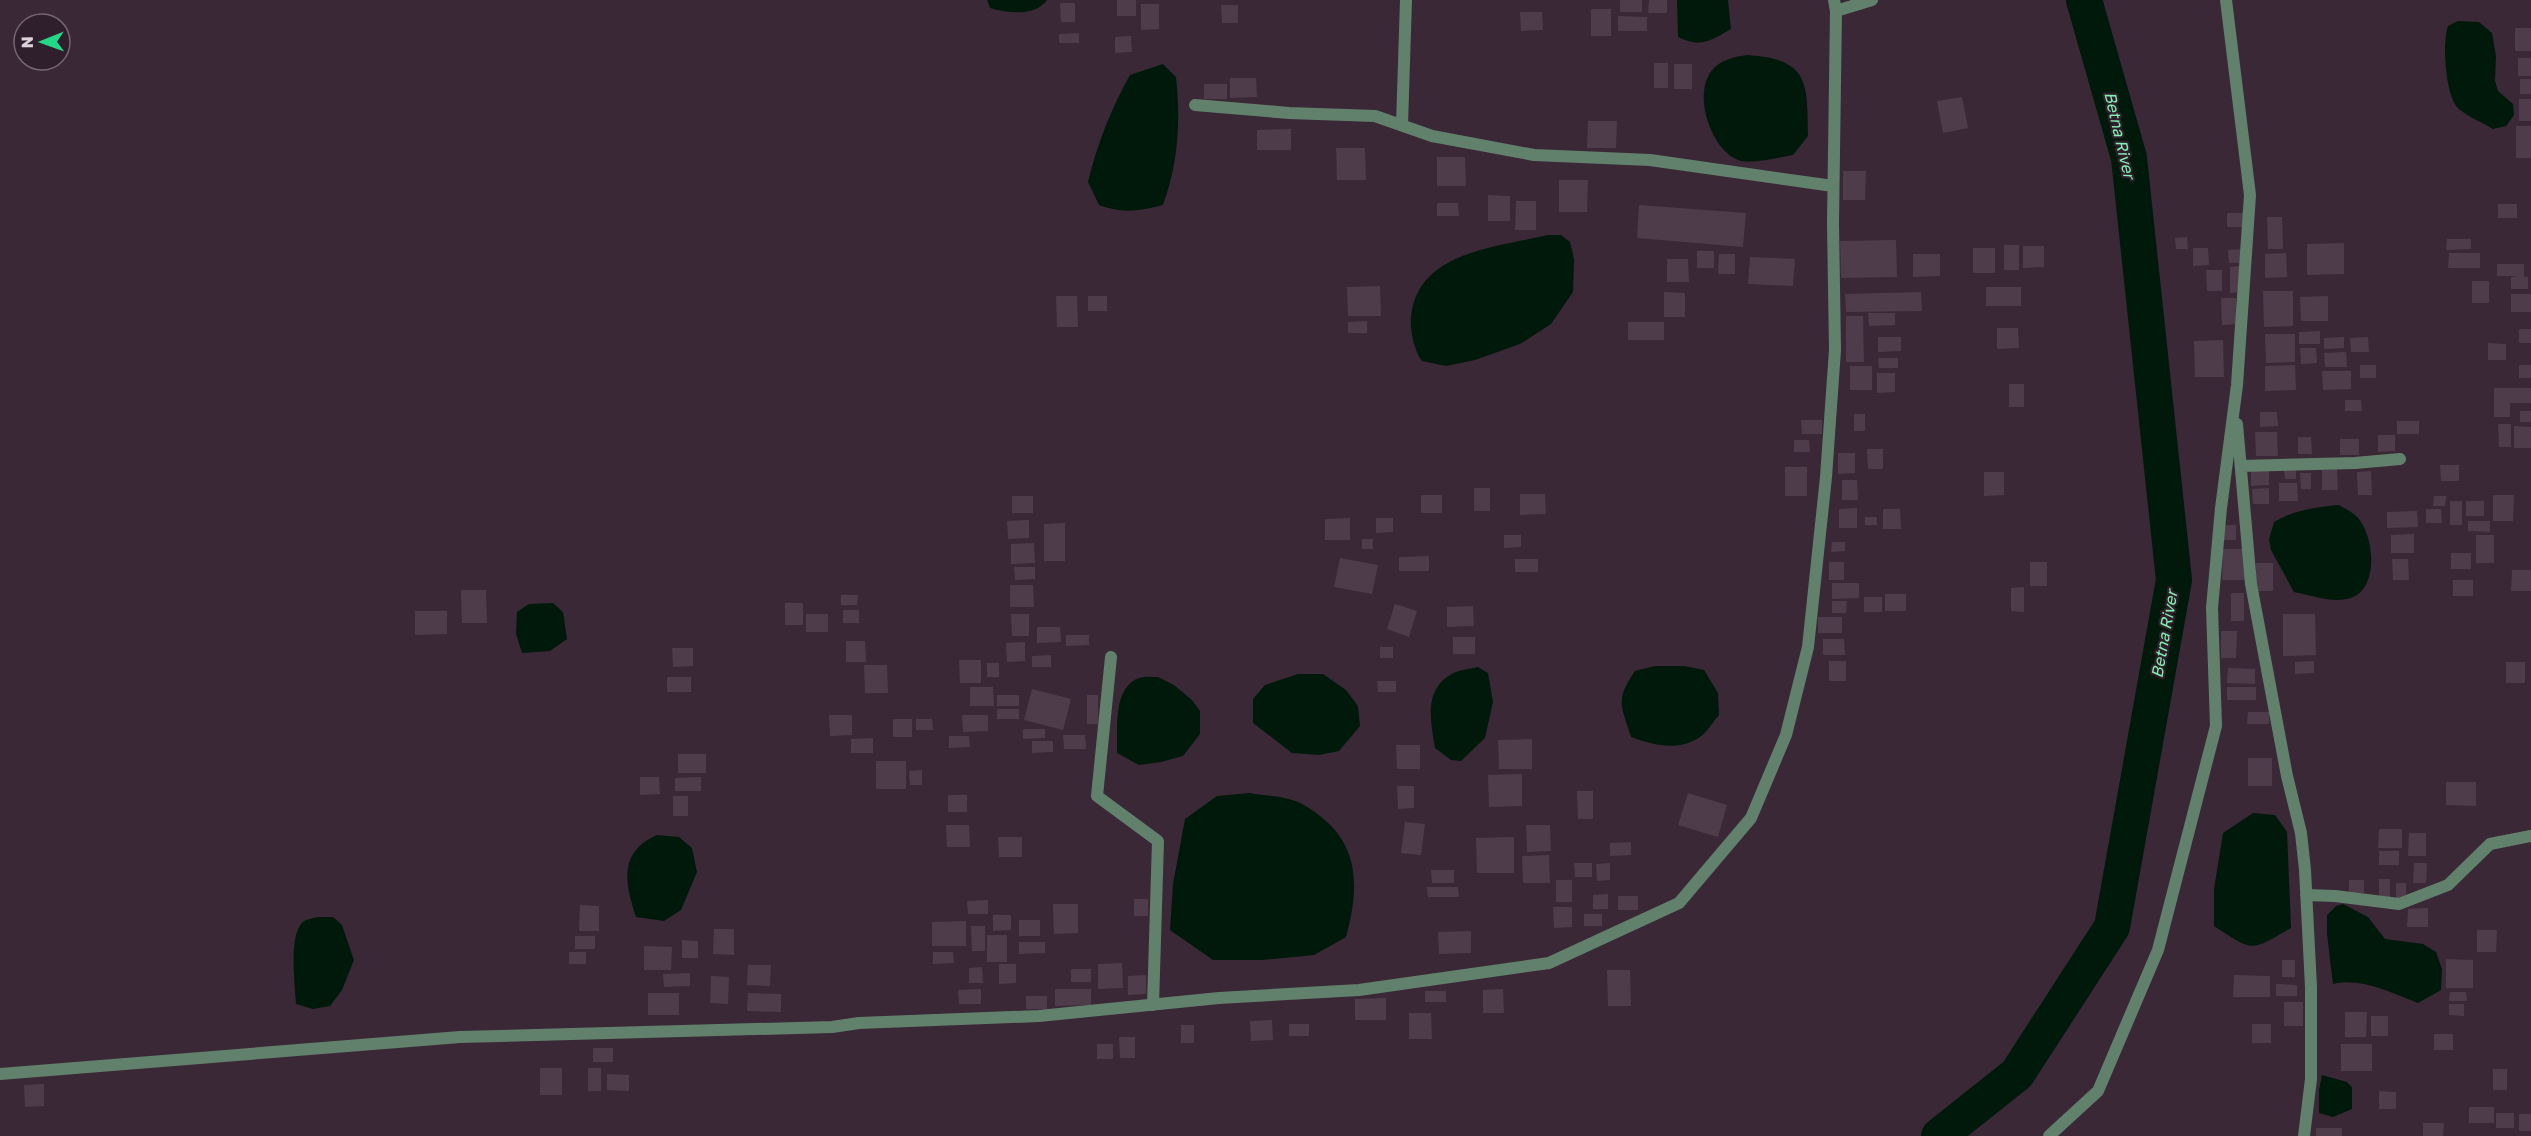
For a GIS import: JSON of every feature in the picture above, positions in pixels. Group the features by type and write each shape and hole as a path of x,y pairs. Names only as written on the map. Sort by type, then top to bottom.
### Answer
{"street":[{"path":"1402,125 1406,0"},
{"path":"0,1074 459,1037 832,1027 859,1023 1039,1016 1219,998 1359,990 1549,963 1679,903 1752,818 1786,735 1808,647 1826,477 1835,350 1833,186 1835,6 1872,0"},
{"path":"2049,1136 2098,1091 2158,950 2216,726 2212,608 2221,508 2237,386 2250,195 2226,0"},
{"path":"1195,105 1290,113 1375,116 1432,136 1534,155 1650,160 1833,186"},
{"path":"2237,386 2237,423 2251,584 2287,776 2301,833 2311,987 2311,1079 2304,1136"},
{"path":"2241,466 2355,463 2400,459"},
{"path":"1111,657 1097,796 1158,841 1153,1005"},
{"path":"2306,895 2399,904 2448,885 2490,844 2531,836"}],"shaded area":[{"path":"987,0 1047,0 1035,9 1020,12 990,8"},
{"path":"1677,0 1728,0 1731,29 1705,42 1693,42 1678,37"},
{"path":"2458,21 2479,22 2492,33 2496,56 2495,81 2498,91 2513,104 2514,115 2506,126 2493,129 2463,112 2454,103 2446,69 2445,44 2448,26"},
{"path":"1747,55 1768,57 1783,62 1794,68 1801,77 1807,102 1808,136 1793,155 1758,161 1738,160 1728,154 1712,132 1704,104 1707,78 1721,62"},
{"path":"1163,64 1176,77 1178,110 1175,158 1163,205 1131,211 1099,205 1088,182 1100,140 1111,114 1130,75"},
{"path":"1548,235 1561,235 1570,242 1574,259 1573,292 1551,324 1520,344 1475,360 1446,366 1422,361 1413,340 1411,317 1417,295 1428,278 1444,265 1463,256"},
{"path":"2339,505 2355,515 2366,533 2371,558 2371,570 2367,582 2362,591 2346,599 2323,599 2294,592 2271,550 2269,539 2274,522 2305,510"},
{"path":"553,603 563,612 567,639 550,651 522,653 516,634 517,612 529,604"},
{"path":"1655,666 1684,666 1704,670 1718,693 1719,715 1708,730 1692,742 1666,746 1631,737 1623,710 1622,696 1635,671"},
{"path":"1478,667 1488,673 1493,702 1485,738 1461,761 1451,760 1435,748 1431,718 1432,699 1441,682 1450,675"},
{"path":"1298,674 1323,674 1346,690 1358,706 1360,726 1339,751 1319,755 1292,753 1253,723 1253,699 1265,685"},
{"path":"1141,677 1158,677 1174,685 1192,700 1200,711 1200,734 1183,756 1139,765 1117,753 1120,700 1130,683"},
{"path":"1250,793 1294,801 1319,815 1334,829 1351,860 1354,896 1346,937 1314,955 1262,960 1213,960 1170,930 1173,884 1185,819 1217,796"},
{"path":"2253,813 2275,815 2287,832 2291,928 2259,945 2252,946 2237,941 2214,926 2214,889 2223,833"},
{"path":"657,835 679,837 692,848 697,872 681,910 664,921 636,917 628,881 630,860 636,850 644,842"},
{"path":"2343,904 2368,917 2385,939 2423,944 2436,952 2442,969 2441,990 2418,1003 2365,984 2343,982 2333,984 2327,915 2336,906"},
{"path":"318,917 333,917 342,925 354,960 342,990 330,1006 313,1009 296,1004 294,948 299,927 304,921"},
{"path":"2322,1075 2347,1082 2352,1087 2352,1109 2333,1117 2319,1113 2319,1090"}],"building":[{"path":"1117,0 1136,0 1136,16 1117,16"},
{"path":"1620,0 1642,0 1642,12 1620,12"},
{"path":"1649,0 1667,0 1667,13 1648,13"},
{"path":"1060,3 1075,3 1075,22 1061,22"},
{"path":"1141,4 1159,4 1159,29 1141,30"},
{"path":"1221,5 1238,5 1238,23 1222,23"},
{"path":"1591,9 1611,9 1611,36 1591,36"},
{"path":"1520,12 1542,12 1543,30 1521,31"},
{"path":"1618,16 1647,17 1647,31 1618,31"},
{"path":"2515,28 2531,28 2531,51 2515,51"},
{"path":"1079,33 1079,43 1059,43 1059,34"},
{"path":"1131,36 1132,52 1115,53 1115,37"},
{"path":"2518,58 2531,58 2531,76 2518,76"},
{"path":"1654,63 1668,63 1668,88 1654,88"},
{"path":"1674,64 1692,64 1692,89 1674,89"},
{"path":"1230,78 1256,78 1257,97 1230,98"},
{"path":"2520,79 2531,79 2531,94 2520,94"},
{"path":"1204,84 1227,84 1227,99 1204,99"},
{"path":"1962,97 1968,128 1943,133 1937,101"},
{"path":"2519,99 2531,99 2531,121 2519,121"},
{"path":"1588,121 1617,121 1616,148 1587,148"},
{"path":"2516,126 2531,126 2531,158 2516,158"},
{"path":"1291,129 1291,150 1257,150 1257,130"},
{"path":"1336,148 1365,148 1366,180 1337,180"},
{"path":"1437,157 1465,157 1466,186 1437,186"},
{"path":"1843,171 1866,171 1865,200 1843,200"},
{"path":"1559,180 1588,180 1587,212 1559,212"},
{"path":"1488,195 1510,196 1510,221 1488,221"},
{"path":"1516,201 1536,201 1536,230 1515,230"},
{"path":"1437,203 1458,203 1459,216 1437,216"},
{"path":"2498,204 2517,204 2517,218 2498,218"},
{"path":"1639,205 1746,213 1743,247 1637,238"},
{"path":"2227,213 2243,213 2243,227 2227,227"},
{"path":"2267,217 2282,217 2283,249 2268,249"},
{"path":"2187,237 2188,249 2176,249 2175,238"},
{"path":"2447,239 2471,239 2471,249 2446,250"},
{"path":"1896,240 1897,277 1841,278 1840,241"},
{"path":"2344,243 2344,274 2307,275 2307,244"},
{"path":"2004,245 2019,245 2019,270 2004,270"},
{"path":"2023,246 2044,246 2044,267 2023,268"},
{"path":"1973,248 1995,248 1995,273 1973,273"},
{"path":"2193,248 2208,248 2209,265 2193,266"},
{"path":"2242,249 2242,263 2229,263 2228,250"},
{"path":"1697,251 1714,251 1714,268 1697,268"},
{"path":"2286,253 2287,277 2265,278 2265,254"},
{"path":"2449,253 2480,253 2480,268 2448,268"},
{"path":"1719,254 1735,254 1735,274 1718,274"},
{"path":"1913,254 1940,254 1940,276 1913,277"},
{"path":"1750,257 1795,259 1793,286 1748,284"},
{"path":"1667,259 1688,259 1689,282 1667,282"},
{"path":"2497,264 2524,264 2524,277 2528,277 2528,289 2511,289 2511,277 2518,276 2497,276"},
{"path":"2240,266 2241,292 2230,293 2230,267"},
{"path":"2206,270 2222,270 2222,291 2207,291"},
{"path":"2472,281 2489,281 2489,303 2472,303"},
{"path":"1380,286 1381,316 1348,316 1347,287"},
{"path":"1986,287 2021,287 2021,306 1986,306"},
{"path":"2263,291 2293,291 2293,326 2264,327"},
{"path":"1664,292 1685,293 1685,317 1664,317"},
{"path":"1921,292 1922,311 1846,312 1845,294"},
{"path":"2511,294 2531,294 2531,312 2511,312"},
{"path":"1056,296 1077,296 1078,327 1057,327"},
{"path":"1088,296 1107,296 1107,311 1088,311"},
{"path":"2328,296 2328,321 2301,321 2300,297"},
{"path":"2221,298 2236,298 2237,324 2222,325"},
{"path":"1868,313 1895,313 1895,325 1869,326"},
{"path":"1846,316 1863,316 1864,362 1846,362"},
{"path":"1367,321 1367,333 1348,333 1348,322"},
{"path":"1628,322 1664,322 1664,340 1628,340"},
{"path":"1997,328 2018,328 2019,348 1997,349"},
{"path":"2519,329 2531,329 2531,343 2519,343"},
{"path":"2320,331 2320,344 2299,344 2299,332"},
{"path":"2265,334 2295,334 2295,362 2266,363"},
{"path":"1878,337 1901,337 1901,351 1878,352"},
{"path":"2344,337 2344,348 2324,349 2324,338"},
{"path":"2368,337 2369,352 2351,352 2350,338"},
{"path":"2223,340 2224,377 2195,377 2194,341"},
{"path":"2488,343 2506,344 2506,360 2488,360"},
{"path":"2300,348 2316,348 2317,363 2301,364"},
{"path":"2346,352 2347,367 2325,367 2324,353"},
{"path":"1878,358 1898,358 1898,368 1879,368"},
{"path":"2295,365 2296,390 2265,391 2265,366"},
{"path":"2360,365 2376,365 2376,378 2360,378"},
{"path":"2519,365 2531,365 2531,378 2519,378"},
{"path":"1850,366 1872,366 1872,390 1850,390"},
{"path":"2322,371 2351,371 2351,389 2323,390"},
{"path":"1877,373 1895,373 1895,392 1877,393"},
{"path":"2009,384 2024,384 2024,407 2009,407"},
{"path":"2494,388 2531,388 2531,403 2510,403 2510,417 2494,417"},
{"path":"2345,400 2361,400 2362,411 2345,411"},
{"path":"2520,411 2531,411 2531,422 2520,422"},
{"path":"2260,412 2277,412 2278,426 2260,427"},
{"path":"1854,414 1865,414 1865,431 1854,431"},
{"path":"1801,420 1822,420 1822,434 1802,434"},
{"path":"2397,421 2419,421 2419,434 2397,434"},
{"path":"2498,424 2511,424 2511,447 2499,447"},
{"path":"2514,426 2531,427 2531,448 2514,448"},
{"path":"2255,432 2277,432 2278,456 2256,456"},
{"path":"2378,435 2395,435 2395,451 2378,452"},
{"path":"2298,437 2311,437 2312,454 2298,454"},
{"path":"2340,439 2359,439 2359,455 2340,455"},
{"path":"1794,440 1809,440 1810,452 1794,452"},
{"path":"1867,449 1883,449 1883,469 1868,469"},
{"path":"1838,453 1855,453 1855,473 1838,474"},
{"path":"2440,465 2459,465 2459,481 2441,481"},
{"path":"1785,467 1807,467 1807,496 1785,496"},
{"path":"2251,469 2269,469 2269,485 2251,486"},
{"path":"2284,469 2296,469 2296,479 2285,479"},
{"path":"2337,469 2338,490 2322,490 2322,470"},
{"path":"2371,471 2372,495 2358,495 2357,472"},
{"path":"1984,472 2004,472 2004,495 1984,496"},
{"path":"2300,473 2311,473 2311,489 2301,489"},
{"path":"1842,480 1857,480 1858,500 1842,500"},
{"path":"2279,483 2297,483 2298,501 2279,501"},
{"path":"1474,488 1490,488 1490,511 1474,511"},
{"path":"2269,488 2269,504 2253,504 2252,489"},
{"path":"1520,494 1545,494 1546,514 1520,515"},
{"path":"1421,495 1442,495 1442,513 1421,513"},
{"path":"2493,495 2514,495 2513,521 2493,521"},
{"path":"1012,496 1033,496 1033,513 1012,513"},
{"path":"2434,496 2446,496 2445,506 2433,506"},
{"path":"2450,501 2462,501 2462,525 2450,525"},
{"path":"2466,501 2484,501 2484,516 2466,516"},
{"path":"1857,508 1857,528 1839,528 1839,509"},
{"path":"1883,509 1900,509 1901,529 1883,529"},
{"path":"2426,509 2441,509 2442,523 2426,523"},
{"path":"2417,511 2418,527 2387,528 2387,512"},
{"path":"1865,517 1877,517 1877,525 1865,525"},
{"path":"1350,518 1350,540 1325,540 1325,519"},
{"path":"1376,518 1393,518 1393,532 1376,533"},
{"path":"1029,520 1029,538 1008,539 1007,521"},
{"path":"2468,521 2490,521 2490,532 2468,531"},
{"path":"1065,523 1065,561 1044,561 1044,524"},
{"path":"2221,525 2236,525 2236,540 2220,540"},
{"path":"2414,534 2414,553 2391,553 2391,535"},
{"path":"1504,535 1521,535 1521,547 1504,548"},
{"path":"2476,535 2494,535 2494,563 2476,563"},
{"path":"1362,539 1373,539 1373,549 1362,549"},
{"path":"1832,542 1845,542 1845,551 1831,552"},
{"path":"1034,543 1035,563 1011,564 1011,544"},
{"path":"2223,549 2245,549 2245,580 2222,580"},
{"path":"2451,553 2471,553 2471,569 2451,569"},
{"path":"1429,556 1429,571 1399,571 1399,557"},
{"path":"1340,558 1378,565 1372,594 1334,587"},
{"path":"1515,559 1538,559 1538,572 1515,572"},
{"path":"2392,559 2408,559 2409,580 2393,580"},
{"path":"1829,562 1844,562 1844,580 1829,580"},
{"path":"2030,562 2047,562 2047,586 2030,586"},
{"path":"2256,563 2273,563 2273,591 2256,591"},
{"path":"1014,567 1035,567 1035,579 1015,580"},
{"path":"2512,570 2531,570 2531,591 2511,591"},
{"path":"2453,580 2473,580 2473,596 2453,596"},
{"path":"1832,583 1859,583 1859,598 1832,599"},
{"path":"1010,585 1033,585 1034,607 1010,607"},
{"path":"2024,587 2024,612 2011,611 2011,588"},
{"path":"461,590 486,590 487,623 462,623"},
{"path":"2231,593 2244,593 2244,621 2231,621"},
{"path":"1885,594 1906,594 1906,611 1885,611"},
{"path":"841,595 858,595 857,605 841,605"},
{"path":"1864,597 1882,597 1882,612 1864,612"},
{"path":"1832,601 1847,601 1846,613 1832,613"},
{"path":"785,603 803,603 803,625 785,625"},
{"path":"1395,604 1417,611 1409,637 1387,629"},
{"path":"1473,606 1474,626 1447,627 1447,607"},
{"path":"843,610 859,610 859,623 843,623"},
{"path":"415,611 447,611 447,634 415,635"},
{"path":"806,614 828,614 828,632 806,632"},
{"path":"1011,614 1029,614 1029,636 1012,636"},
{"path":"2283,614 2315,614 2316,655 2283,656"},
{"path":"1818,617 1842,617 1842,633 1818,633"},
{"path":"1037,627 1060,627 1061,642 1037,643"},
{"path":"2221,631 2237,631 2236,658 2221,658"},
{"path":"1066,635 1089,635 1089,645 1066,646"},
{"path":"1453,637 1475,637 1475,654 1453,654"},
{"path":"1823,639 1844,639 1845,655 1823,655"},
{"path":"846,641 865,641 866,662 846,662"},
{"path":"1025,642 1025,661 1007,662 1006,643"},
{"path":"1380,647 1393,647 1393,658 1380,658"},
{"path":"672,648 693,648 693,666 673,667"},
{"path":"1051,655 1051,667 1032,667 1032,656"},
{"path":"959,660 981,660 981,683 960,683"},
{"path":"1829,661 1846,661 1846,681 1829,681"},
{"path":"2314,661 2314,673 2295,674 2295,662"},
{"path":"2506,662 2525,662 2525,683 2506,683"},
{"path":"987,663 999,663 999,677 987,677"},
{"path":"864,665 887,665 888,693 865,693"},
{"path":"2228,668 2255,669 2255,684 2227,683"},
{"path":"667,677 691,677 691,692 667,692"},
{"path":"1377,681 1396,681 1396,692 1378,692"},
{"path":"970,687 993,687 994,706 970,706"},
{"path":"2227,687 2256,687 2256,700 2227,700"},
{"path":"1032,689 1071,699 1063,730 1024,720"},
{"path":"997,695 1019,695 1019,706 997,706"},
{"path":"1087,695 1098,695 1098,724 1087,724"},
{"path":"997,709 1019,709 1019,719 997,719"},
{"path":"2248,712 2269,712 2269,724 2247,724"},
{"path":"829,715 852,715 852,735 830,736"},
{"path":"962,715 988,715 988,731 963,732"},
{"path":"893,719 912,719 912,737 893,737"},
{"path":"916,719 932,719 933,730 916,730"},
{"path":"1023,729 1045,729 1045,738 1023,739"},
{"path":"1063,735 1085,735 1086,749 1064,749"},
{"path":"949,736 969,736 970,747 949,748"},
{"path":"873,738 873,753 851,753 851,739"},
{"path":"1532,739 1532,769 1499,769 1498,740"},
{"path":"1032,741 1053,741 1053,752 1032,753"},
{"path":"1396,745 1420,745 1420,769 1397,769"},
{"path":"678,754 706,754 706,773 678,773"},
{"path":"2248,758 2272,758 2272,786 2248,786"},
{"path":"876,761 906,761 906,789 876,789"},
{"path":"922,770 922,785 910,785 909,771"},
{"path":"1522,774 1522,806 1489,807 1488,775"},
{"path":"640,777 659,777 660,794 640,795"},
{"path":"701,777 701,791 675,791 675,778"},
{"path":"2446,782 2476,782 2476,806 2446,805"},
{"path":"1397,786 1414,786 1414,808 1398,809"},
{"path":"1577,791 1593,791 1593,819 1578,819"},
{"path":"1688,793 1727,805 1718,837 1678,825"},
{"path":"948,795 967,795 967,812 948,812"},
{"path":"673,796 688,796 688,816 673,816"},
{"path":"1405,822 1425,824 1421,855 1401,853"},
{"path":"946,825 969,825 970,847 947,847"},
{"path":"1526,825 1550,825 1551,851 1527,852"},
{"path":"2379,829 2402,829 2402,848 2378,848"},
{"path":"2409,833 2426,833 2426,856 2408,856"},
{"path":"998,837 1022,837 1022,857 999,857"},
{"path":"1514,837 1514,873 1477,873 1476,838"},
{"path":"1631,842 1631,855 1610,856 1610,843"},
{"path":"2379,851 2399,851 2399,865 2379,865"},
{"path":"1549,855 1550,883 1523,883 1522,856"},
{"path":"1574,863 1592,863 1592,877 1575,877"},
{"path":"1610,863 1610,880 1597,881 1596,864"},
{"path":"2414,863 2427,863 2426,883 2413,883"},
{"path":"1431,870 1454,870 1454,883 1432,883"},
{"path":"2379,879 2390,879 2390,897 2379,897"},
{"path":"1556,880 1572,880 1572,902 1556,902"},
{"path":"2349,880 2364,880 2364,893 2349,893"},
{"path":"2396,883 2406,883 2406,898 2396,898"},
{"path":"1427,887 1458,887 1459,897 1428,897"},
{"path":"1608,894 1608,909 1593,909 1593,895"},
{"path":"1618,896 1638,896 1638,910 1618,910"},
{"path":"1134,899 1148,899 1148,916 1134,916"},
{"path":"988,900 988,914 968,914 967,901"},
{"path":"1053,904 1078,904 1078,933 1054,934"},
{"path":"580,905 599,906 599,931 579,931"},
{"path":"1553,907 1572,907 1572,927 1554,928"},
{"path":"2428,908 2428,927 2407,927 2408,909"},
{"path":"1584,914 1602,914 1602,926 1584,926"},
{"path":"993,915 1011,915 1011,930 993,931"},
{"path":"1019,920 1040,920 1040,936 1019,936"},
{"path":"966,921 966,946 932,946 932,922"},
{"path":"971,926 985,926 985,951 972,951"},
{"path":"714,929 734,929 734,955 713,954"},
{"path":"2477,930 2497,930 2496,952 2477,952"},
{"path":"1471,931 1471,953 1439,954 1438,932"},
{"path":"987,935 1007,935 1007,962 987,962"},
{"path":"575,936 595,936 595,949 575,949"},
{"path":"682,940 698,941 698,958 682,958"},
{"path":"1019,942 1045,942 1045,953 1019,954"},
{"path":"644,946 672,947 671,970 644,970"},
{"path":"569,952 586,952 586,964 569,964"},
{"path":"933,952 953,952 954,963 933,964"},
{"path":"2446,959 2473,960 2473,988 2446,988"},
{"path":"2282,960 2295,960 2295,977 2282,977"},
{"path":"1122,963 1123,988 1098,989 1098,964"},
{"path":"999,964 1016,964 1016,983 999,984"},
{"path":"748,965 771,965 770,986 747,985"},
{"path":"982,967 983,983 969,983 969,968"},
{"path":"1071,969 1091,969 1091,982 1071,982"},
{"path":"1607,970 1630,970 1631,1006 1608,1006"},
{"path":"690,973 690,986 664,987 663,974"},
{"path":"1146,975 1146,994 1128,995 1128,976"},
{"path":"2234,975 2270,976 2270,997 2233,997"},
{"path":"711,976 729,977 728,1004 710,1003"},
{"path":"2276,984 2297,985 2297,996 2276,996"},
{"path":"981,989 981,1004 959,1004 958,990"},
{"path":"1055,989 1091,989 1091,1005 1055,1006"},
{"path":"1503,989 1504,1013 1483,1013 1483,990"},
{"path":"1425,991 1446,991 1446,1002 1425,1002"},
{"path":"2450,992 2466,992 2467,1001 2449,1001"},
{"path":"648,993 679,993 679,1015 648,1015"},
{"path":"748,993 781,994 781,1012 747,1011"},
{"path":"1026,996 1047,996 1047,1009 1026,1009"},
{"path":"1386,998 1386,1020 1355,1020 1355,999"},
{"path":"2284,1002 2303,1002 2303,1026 2284,1026"},
{"path":"2449,1004 2464,1004 2464,1016 2449,1015"},
{"path":"2345,1012 2367,1012 2366,1037 2345,1037"},
{"path":"1409,1013 1431,1013 1432,1039 1409,1039"},
{"path":"2371,1016 2388,1016 2388,1036 2371,1036"},
{"path":"1272,1020 1273,1040 1251,1041 1250,1021"},
{"path":"1289,1024 1309,1024 1309,1036 1289,1036"},
{"path":"2252,1024 2271,1024 2271,1043 2252,1043"},
{"path":"1181,1025 1194,1025 1194,1043 1181,1043"},
{"path":"2434,1034 2453,1034 2453,1050 2434,1050"},
{"path":"1119,1037 1135,1037 1135,1058 1120,1058"},
{"path":"1097,1044 1113,1044 1113,1059 1097,1059"},
{"path":"2341,1044 2372,1044 2372,1071 2341,1071"},
{"path":"593,1048 613,1048 613,1062 593,1062"},
{"path":"540,1068 562,1068 562,1095 540,1095"},
{"path":"588,1068 601,1068 601,1091 588,1091"},
{"path":"2493,1069 2507,1069 2507,1090 2493,1090"},
{"path":"607,1074 629,1075 629,1091 607,1090"},
{"path":"44,1084 44,1106 25,1107 24,1085"},
{"path":"2379,1091 2396,1092 2396,1109 2379,1109"},
{"path":"2469,1107 2494,1107 2494,1123 2469,1123"},
{"path":"2496,1113 2514,1113 2514,1128 2496,1128"},
{"path":"2519,1114 2531,1114 2531,1131 2519,1131"},
{"path":"2423,1123 2444,1123 2443,1136 2423,1136"},
{"path":"2316,1128 2342,1128 2342,1136 2316,1136"}],"waterway":[{"name":"Betna River","path":"1939,1136 2017,1074 2112,927 2174,580 2129,158 2084,0"}]}
